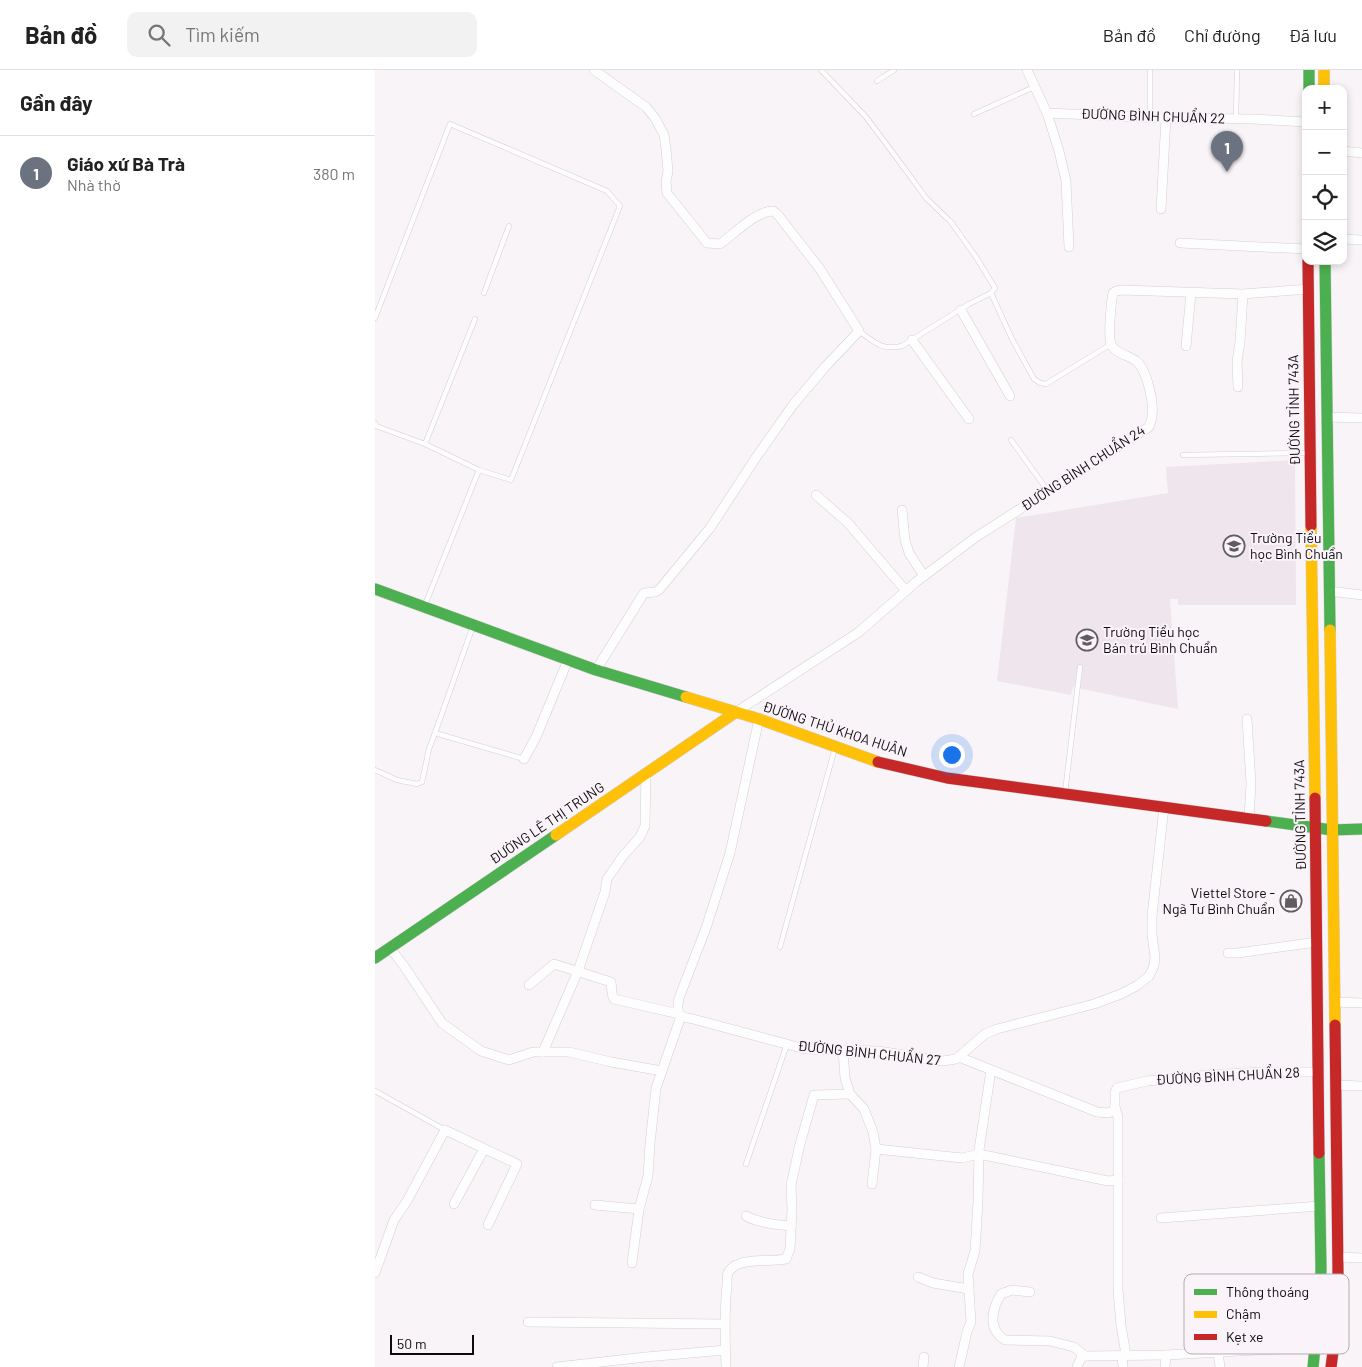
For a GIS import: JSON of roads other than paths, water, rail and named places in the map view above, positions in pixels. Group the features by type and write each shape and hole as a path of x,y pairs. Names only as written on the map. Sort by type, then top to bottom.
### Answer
{"main road":[{"path":"1309,70 1309,85"},
{"path":"1324,70 1324,85"},
{"name":"ĐƯỜNG TỈNH 743A","path":"1308,265 1321,1274"},
{"path":"1325,265 1337,1274"},
{"name":"ĐƯỜNG THỦ KHOA HUÂN","path":"375,589 596,670 759,719 883,764 947,778 1315,828 1332,830 1362,829"},
{"name":"ĐƯỜNG LÊ THỊ TRUNG","path":"375,958 736,712"},
{"path":"1321,1257 1337,1257"},
{"name":"ĐƯỜNG TỈNH 743A","path":"1313,1367 1314,1354"},
{"path":"1331,1367 1333,1354"}],"street":[{"path":"594,70 646,107 655,118 663,135 666,149 668,170 667,193 707,243 720,244 759,214 773,211 820,269 859,331 793,405 710,528 659,590 644,593 596,670"},
{"path":"1027,70 1047,113 1059,151 1066,181 1069,247"},
{"name":"ĐƯỜNG BÌNH CHUẨN 22","path":"1047,113 1302,122"},
{"path":"1161,209 1166,118"},
{"path":"1347,151 1362,153"},
{"path":"1347,239 1362,240"},
{"path":"1180,243 1302,249"},
{"path":"1111,344 1111,304 1113,293 1116,290 1243,294 1307,289"},
{"path":"1186,346 1191,293"},
{"path":"1238,387 1237,361 1243,294"},
{"path":"961,310 1010,396"},
{"path":"912,340 969,419"},
{"name":"ĐƯỜNG BÌNH CHUẨN 24","path":"736,712 859,632 906,590 975,538 1149,427 1153,414 1151,396 1140,364 1134,359 1116,351 1111,344"},
{"path":"1327,417 1362,418"},
{"path":"817,495 848,523 906,590"},
{"path":"902,510 905,540 909,553 924,576"},
{"path":"1329,592 1362,595"},
{"path":"524,759 536,737 568,660"},
{"path":"632,1263 639,1209 648,1176 656,1088 680,1015 677,1007 679,998 706,928 730,853 759,719"},
{"path":"1247,720 1251,783 1249,819"},
{"path":"543,1052 578,971 605,892 607,879 623,856 640,837 645,826 646,773"},
{"name":"ĐƯỜNG BÌNH CHUẨN 27","path":"578,971 611,982 611,995 613,999 805,1049 878,1051 943,1061 956,1059 985,1034 997,1029 1094,1004 1121,994 1138,985 1149,976 1154,966 1155,957 1152,916 1164,807"},
{"path":"1228,953 1317,942"},
{"path":"390,948 443,1023 481,1051 509,1060 533,1052 569,1052 663,1071"},
{"path":"529,985 554,964 578,971"},
{"path":"1333,1002 1362,1003"},
{"path":"843,1050 845,1078 850,1094 864,1108 873,1132 876,1149 872,1184"},
{"path":"959,1057 1097,1112 1111,1112 1115,1107"},
{"path":"959,1367 971,1322 969,1274 975,1251 979,1154 991,1070"},
{"name":"ĐƯỜNG BÌNH CHUẨN 28","path":"1115,1107 1115,1092 1117,1088 1147,1081 1262,1072 1318,1072"},
{"path":"1335,1084 1362,1086"},
{"path":"726,1367 725,1324 728,1273 733,1267 745,1263 786,1259 791,1226 791,1185 814,1095 850,1094"},
{"path":"1115,1107 1118,1117 1118,1290 1124,1355 1123,1367"},
{"path":"375,1273 394,1220 407,1201 445,1130 517,1164 489,1225"},
{"path":"454,1204 484,1148"},
{"path":"876,1149 962,1158 979,1154 1108,1181 1118,1180"},
{"path":"595,1205 639,1209"},
{"path":"1161,1218 1320,1206"},
{"path":"746,1216 774,1225 791,1226"},
{"path":"1337,1257 1362,1258"},
{"path":"918,1277 933,1283 969,1289"},
{"path":"1030,1292 1013,1290 1001,1294 994,1306 993,1326 999,1337 1005,1340 1049,1341 1074,1347 1085,1356"},
{"path":"528,1322 725,1324"},
{"path":"557,1367 645,1356 725,1350"},
{"path":"1077,1367 1081,1358 1085,1356 1184,1354"},
{"path":"1219,1354 1220,1367"},
{"path":"1165,1367 1166,1355"},
{"path":"923,1367 925,1357"}],"lane":[{"path":"821,70 865,117 896,156 925,198 951,222 995,288 991,293 969,304 901,346 891,348 880,346 859,331"},
{"path":"877,81 894,70"},
{"path":"1149,117 1150,70"},
{"path":"1236,119 1237,70"},
{"path":"974,114 1035,87"},
{"path":"375,318 450,124 607,191 620,206 511,480 479,470 425,444 376,426 375,423"},
{"path":"484,292 509,226"},
{"path":"991,293 1033,379 1039,383 1046,384 1111,344"},
{"path":"425,444 475,319"},
{"path":"1011,440 1048,491"},
{"path":"1183,455 1309,453"},
{"path":"425,607 479,470"},
{"path":"375,770 397,780 417,784 422,782 429,749 473,625"},
{"path":"1065,794 1080,667"},
{"path":"435,733 524,759"},
{"path":"780,947 835,747"},
{"path":"746,1164 787,1044"},
{"path":"375,1091 445,1130"}],"place":[{"name":"Giáo xứ Bà Trà","path":"1227,172"},
{"name":"Trường Tiểu học Bình Chuẩn","path":"1234,546"},
{"name":"Trường Tiểu học Bán trú Bình Chuẩn","path":"1087,640"},
{"name":"Viettel Store - Ngã Tư Bình Chuẩn","path":"1291,901"}]}
